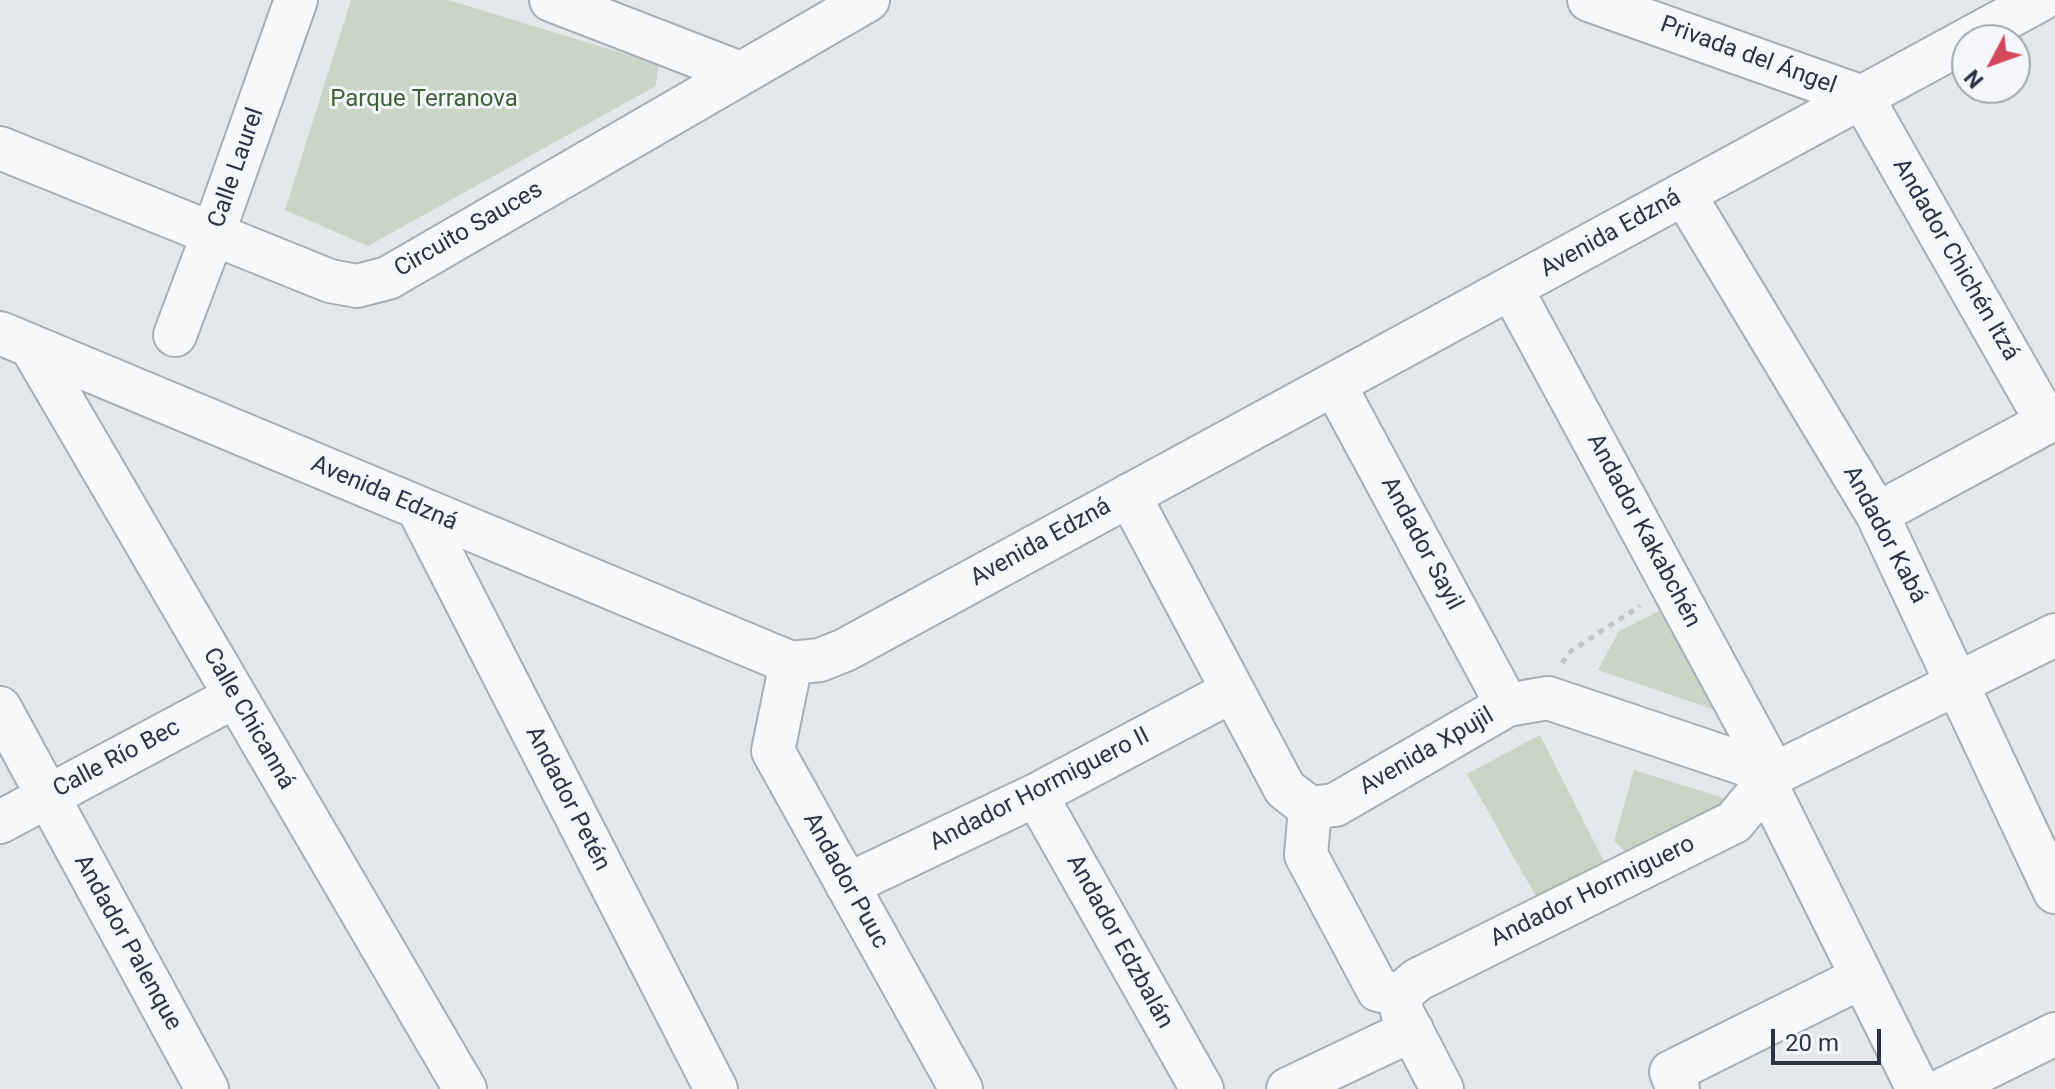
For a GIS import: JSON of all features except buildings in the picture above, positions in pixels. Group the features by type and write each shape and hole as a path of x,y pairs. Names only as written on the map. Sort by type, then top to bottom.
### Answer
{"street":[{"name":"Calle Laurel","path":"175,335 296,0"},
{"path":"551,0 740,73"},
{"name":"Circuito Sauces","path":"0,148 330,281 357,286 388,278 868,0"},
{"name":"Privada del Ángel","path":"1589,0 1862,97"},
{"name":"Avenida Edzná","path":"16,340 791,663 820,660 845,650 2040,0"},
{"name":"Andador Chichén Itzá","path":"1862,97 2051,420"},
{"name":"Andador Kabá","path":"1684,194 1877,514 2055,892"},
{"name":"Andador Kakabchén","path":"1511,288 1672,585 1770,779 1918,1089"},
{"name":"Calle Chicanná","path":"16,340 234,697 465,1089"},
{"name":"Andador Sayil","path":"1334,384 1507,705"},
{"path":"1877,514 2051,420"},
{"path":"1129,495 1285,789 1310,808 1306,855 1378,990 1406,1013 1442,1089"},
{"name":"Andador Petén","path":"418,508 716,1089"},
{"path":"1770,779 2055,635"},
{"name":"Andador Puuc","path":"791,663 773,751 961,1089"},
{"name":"Andador Hormiguero II","path":"847,885 1036,795 1232,691"},
{"name":"Calle Río Bec","path":"0,822 234,697"},
{"name":"Avenida Xpujil","path":"1310,808 1335,805 1507,705 1548,698 1770,779"},
{"name":"Andador Palenque","path":"0,708 207,1089"},
{"name":"Andador Hormiguero","path":"1288,1089 1406,1013 1417,980 1734,822 1770,779"},
{"name":"Andador Edzbalán","path":"1036,795 1202,1089"},
{"path":"1675,1081 1862,977"},
{"path":"1944,1089 2055,1034"}],"path":[{"path":"1548,698 1558,669 1571,651 1672,585"}],"green space":[{"name":"Parque Terranova","path":"351,0 448,0 658,64 656,86 368,246 285,210"},
{"path":"1677,602 1750,722 1598,670 1619,631"},
{"path":"1540,735 1609,871 1539,902 1467,774"},
{"path":"1634,770 1730,800 1638,864 1614,841"}]}
